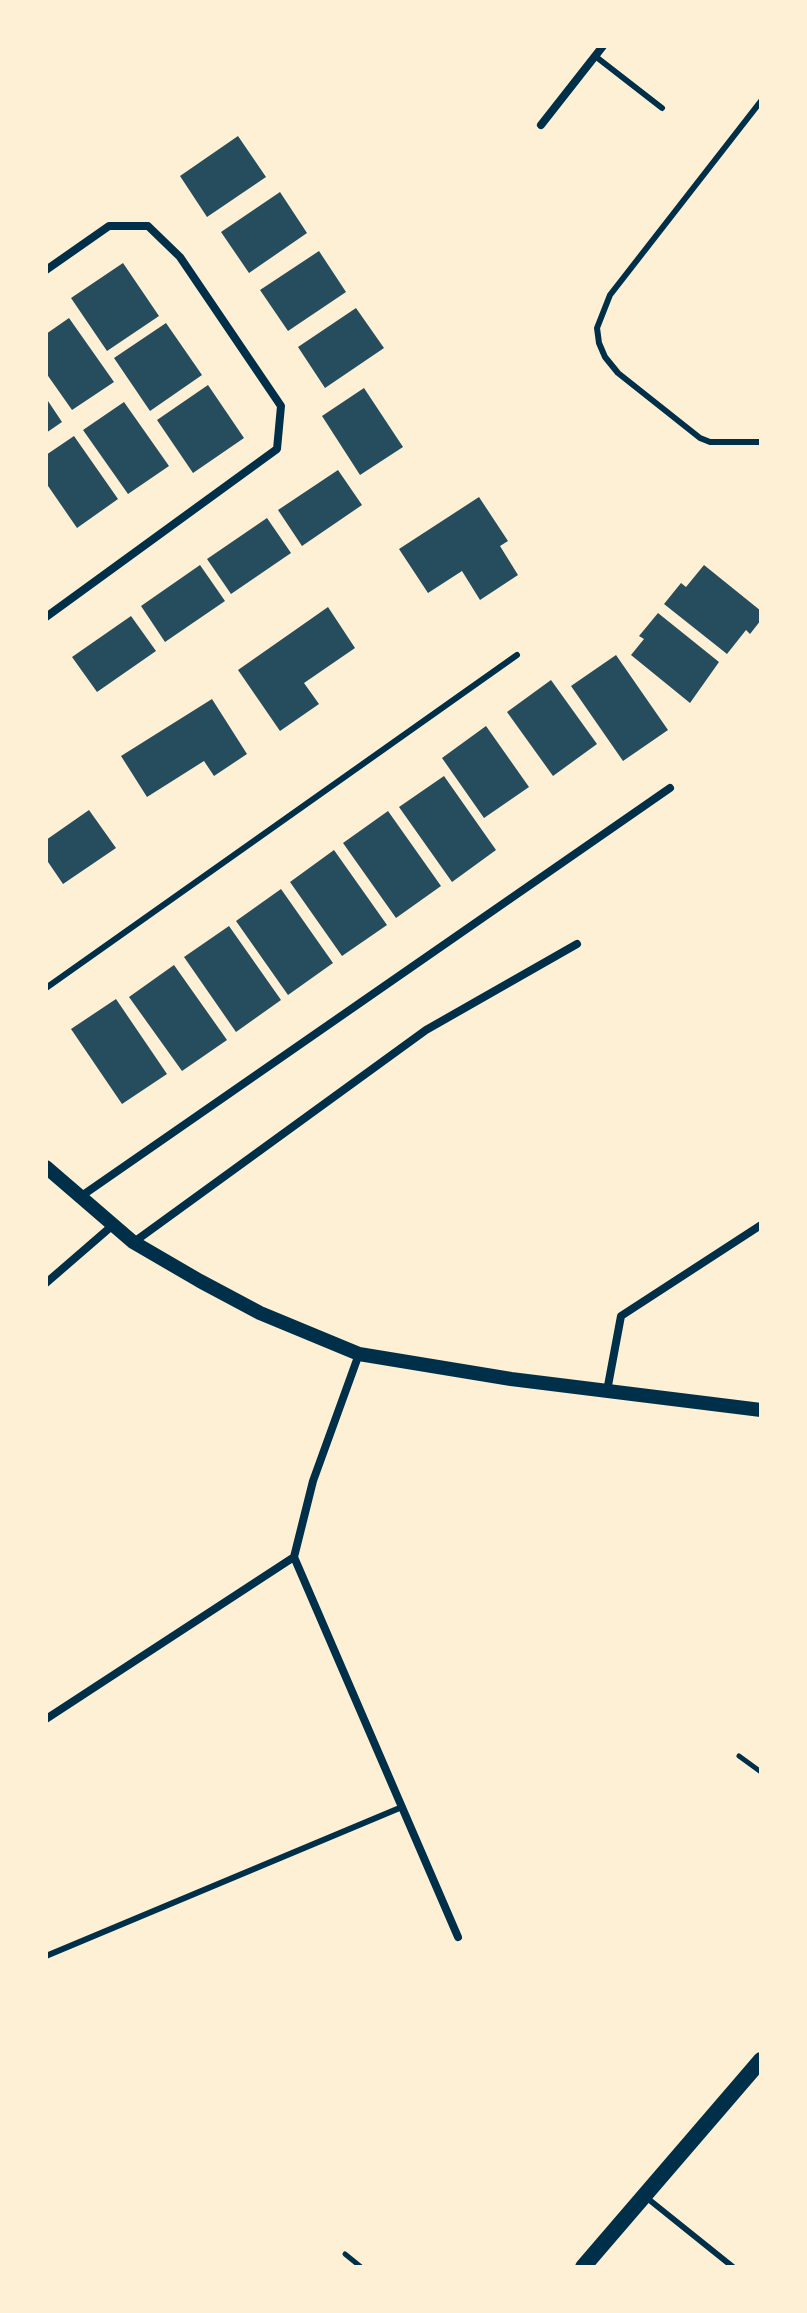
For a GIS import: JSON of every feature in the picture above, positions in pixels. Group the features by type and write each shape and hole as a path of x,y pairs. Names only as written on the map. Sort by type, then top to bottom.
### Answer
{"main road":[{"path":"583,2267 761,2060"}],"street":[{"path":"541,125 603,46"},
{"path":"46,270 109,226 148,226 180,257 281,406 277,449 46,617"},
{"path":"80,1197 670,788"},
{"path":"133,1242 426,1030 577,944"},
{"path":"46,1167 133,1242 260,1313 359,1354 511,1379 761,1410"},
{"path":"46,1283 113,1225"},
{"path":"607,1391 621,1316 761,1225"},
{"path":"359,1354 313,1481 294,1557 458,1937"},
{"path":"46,1719 294,1557"}],"lane":[{"path":"595,56 662,108"},
{"path":"761,101 610,295 597,328 605,357 618,373 700,438 710,442 761,442"},
{"path":"46,988 517,655"},
{"path":"46,1956 402,1807"},
{"path":"644,2195 733,2267"}],"path":[{"path":"739,1756 761,1772"},
{"path":"345,2254 361,2267"}],"building":[{"path":"238,136 266,177 207,217 180,176"},
{"path":"280,192 307,233 249,273 221,232"},
{"path":"319,251 346,292 288,331 260,290"},
{"path":"123,263 159,316 107,351 71,298"},
{"path":"356,308 384,348 325,388 298,347"},
{"path":"69,318 114,382 72,410 46,373 46,334"},
{"path":"166,323 202,375 150,411 114,358"},
{"path":"208,385 244,438 193,473 157,420"},
{"path":"364,388 403,447 360,475 322,416"},
{"path":"46,398 62,422 46,433"},
{"path":"124,402 169,466 128,494 83,430"},
{"path":"74,436 118,499 77,528 46,483 46,455"},
{"path":"338,470 362,505 302,546 278,510"},
{"path":"479,497 508,541 500,546 518,575 480,600 462,571 428,593 399,549"},
{"path":"267,518 291,553 231,594 207,559"},
{"path":"200,565 225,601 165,642 141,606"},
{"path":"704,565 761,611 761,620 750,634 746,630 727,654 664,604 681,583 686,587"},
{"path":"328,607 355,648 304,683 319,704 280,731 238,670"},
{"path":"658,613 719,662 690,703 631,655 644,639 639,636"},
{"path":"131,616 156,651 97,692 72,657"},
{"path":"616,655 668,730 623,761 571,686"},
{"path":"551,680 597,744 553,776 507,712"},
{"path":"212,699 247,754 214,776 204,761 147,797 121,756"},
{"path":"486,726 529,787 484,818 442,758"},
{"path":"444,776 496,850 452,882 399,807"},
{"path":"89,810 116,848 63,884 46,859 46,840"},
{"path":"388,811 441,886 396,918 343,843"},
{"path":"334,850 387,925 342,956 290,882"},
{"path":"281,889 333,963 288,995 236,921"},
{"path":"229,926 281,1000 236,1032 184,957"},
{"path":"174,965 227,1040 182,1071 129,997"},
{"path":"116,999 167,1074 122,1104 71,1029"}]}
